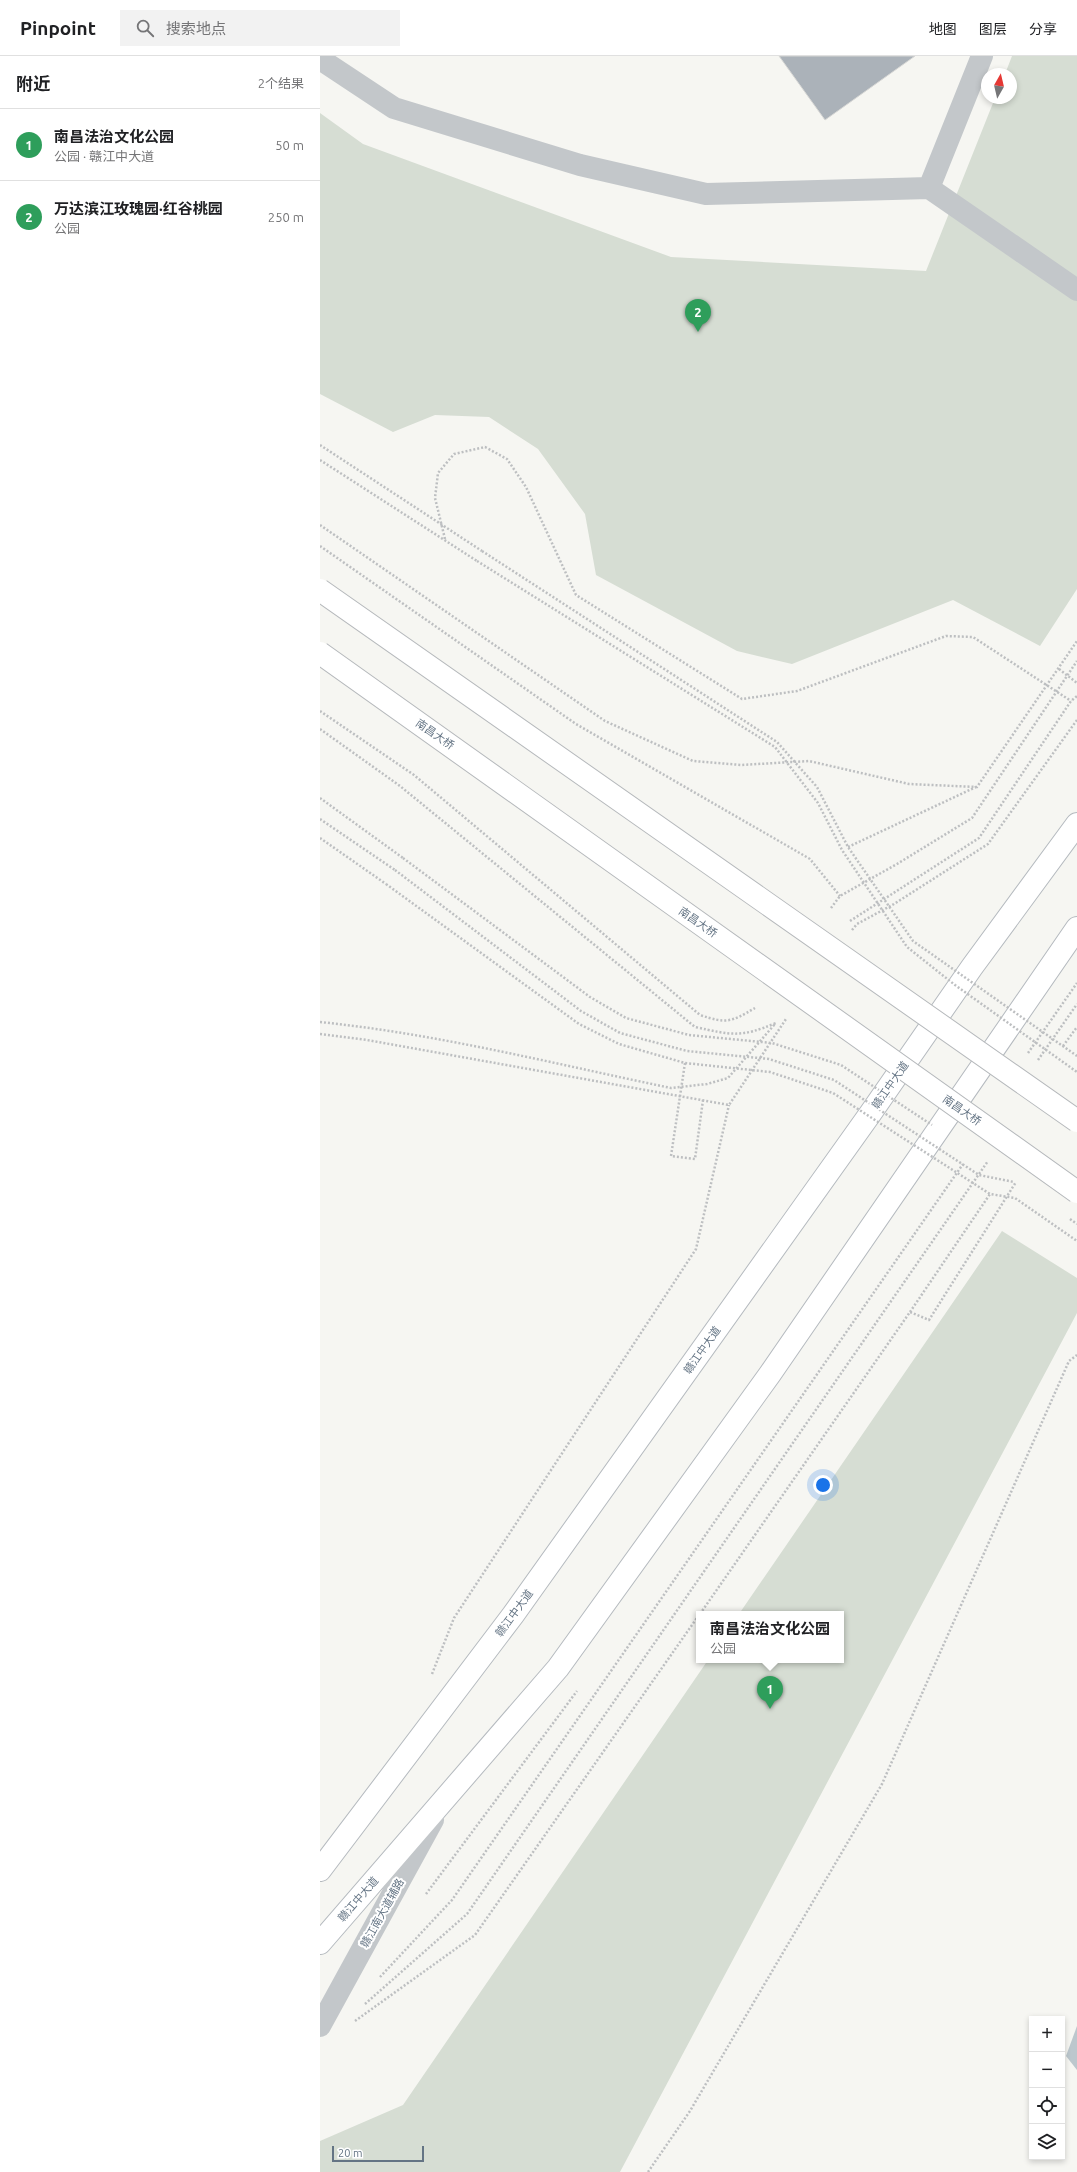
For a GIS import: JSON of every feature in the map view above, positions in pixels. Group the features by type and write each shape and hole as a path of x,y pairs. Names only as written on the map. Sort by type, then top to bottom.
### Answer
{"main road":[{"path":"320,590 1077,1121"},
{"name":"南昌大桥","path":"320,653 1077,1192"},
{"name":"赣江中大道","path":"320,1870 513,1615 870,1114 972,967 1077,824"},
{"name":"赣江中大道","path":"320,1943 558,1668 770,1374 1077,928"}],"street":[{"path":"929,188 982,56"},
{"path":"320,59 394,108 580,165 706,194 929,188 1077,290"},
{"name":"赣江南大道辅路","path":"320,2026 443,1800"}],"path":[{"path":"320,445 482,552 777,742 817,787 848,847 913,941 1077,1056"},
{"path":"445,539 435,498 438,474 454,454 485,447 507,459 526,487 576,596 742,699 798,691 946,636 973,637 1071,701"},
{"path":"320,460 477,561 775,747 818,802 842,850 907,947 955,985 1077,1072"},
{"path":"320,525 604,721 694,761 741,765 809,761 909,784 977,787"},
{"path":"320,546 576,724 810,859 840,896"},
{"path":"848,847 977,787 1077,641"},
{"path":"831,908 840,896 897,864 972,818 1077,661"},
{"path":"1058,670 1077,683"},
{"path":"850,921 979,838 1071,701 1077,696"},
{"path":"320,711 414,775 700,1015 718,1022 734,1020 755,1008"},
{"path":"320,729 400,786 695,1027 731,1035 754,1032 776,1023 728,1078 707,1084 671,1088 423,1037 368,1027 320,1022"},
{"path":"320,798 590,997 626,1018 689,1035 772,1043 841,1065 934,1126"},
{"path":"320,819 395,870 581,1011 620,1033 687,1051 769,1059 834,1080 979,1175 1018,1183"},
{"path":"320,838 579,1024 619,1044 685,1063 770,1072 833,1093 990,1194 1015,1198 1077,1241"},
{"path":"1036,1062 1077,1004"},
{"path":"1063,1046 1077,1027"},
{"path":"685,1063 671,1156 694,1159 703,1100"},
{"path":"431,1677 454,1618 696,1249 729,1105"},
{"path":"361,2007 467,1914 979,1175 988,1161 981,1157"},
{"path":"378,1978 452,1900 963,1164"},
{"path":"910,1312 929,1320 1019,1177"},
{"path":"701,1611 910,1312 990,1194"},
{"path":"1064,1215 1077,1224"},
{"path":"648,2172 690,2111 882,1784 1069,1361 1077,1355"},
{"path":"352,2023 475,1935 696,1618"}],"shaded area":[{"path":"1012,56 1077,56 1077,589 1040,646 953,600 792,664 737,651 596,575 585,514 538,449 489,417 435,415 393,432 320,394 320,113 363,144 671,257 926,271 993,104 1017,104 1017,68 1007,68"},
{"path":"1002,1231 1077,1278 1077,1313 620,2172 320,2172 320,2141 403,2105 706,1663 844,1663 844,1611 741,1611"},
{"path":"1077,2026 1077,2070 1066,2056"}],"building":[{"path":"779,56 915,56 825,120"}],"place":[{"name":"万达滨江玫瑰园·红谷桃园","path":"698,332"},
{"name":"南昌法治文化公园","path":"770,1709"}]}
